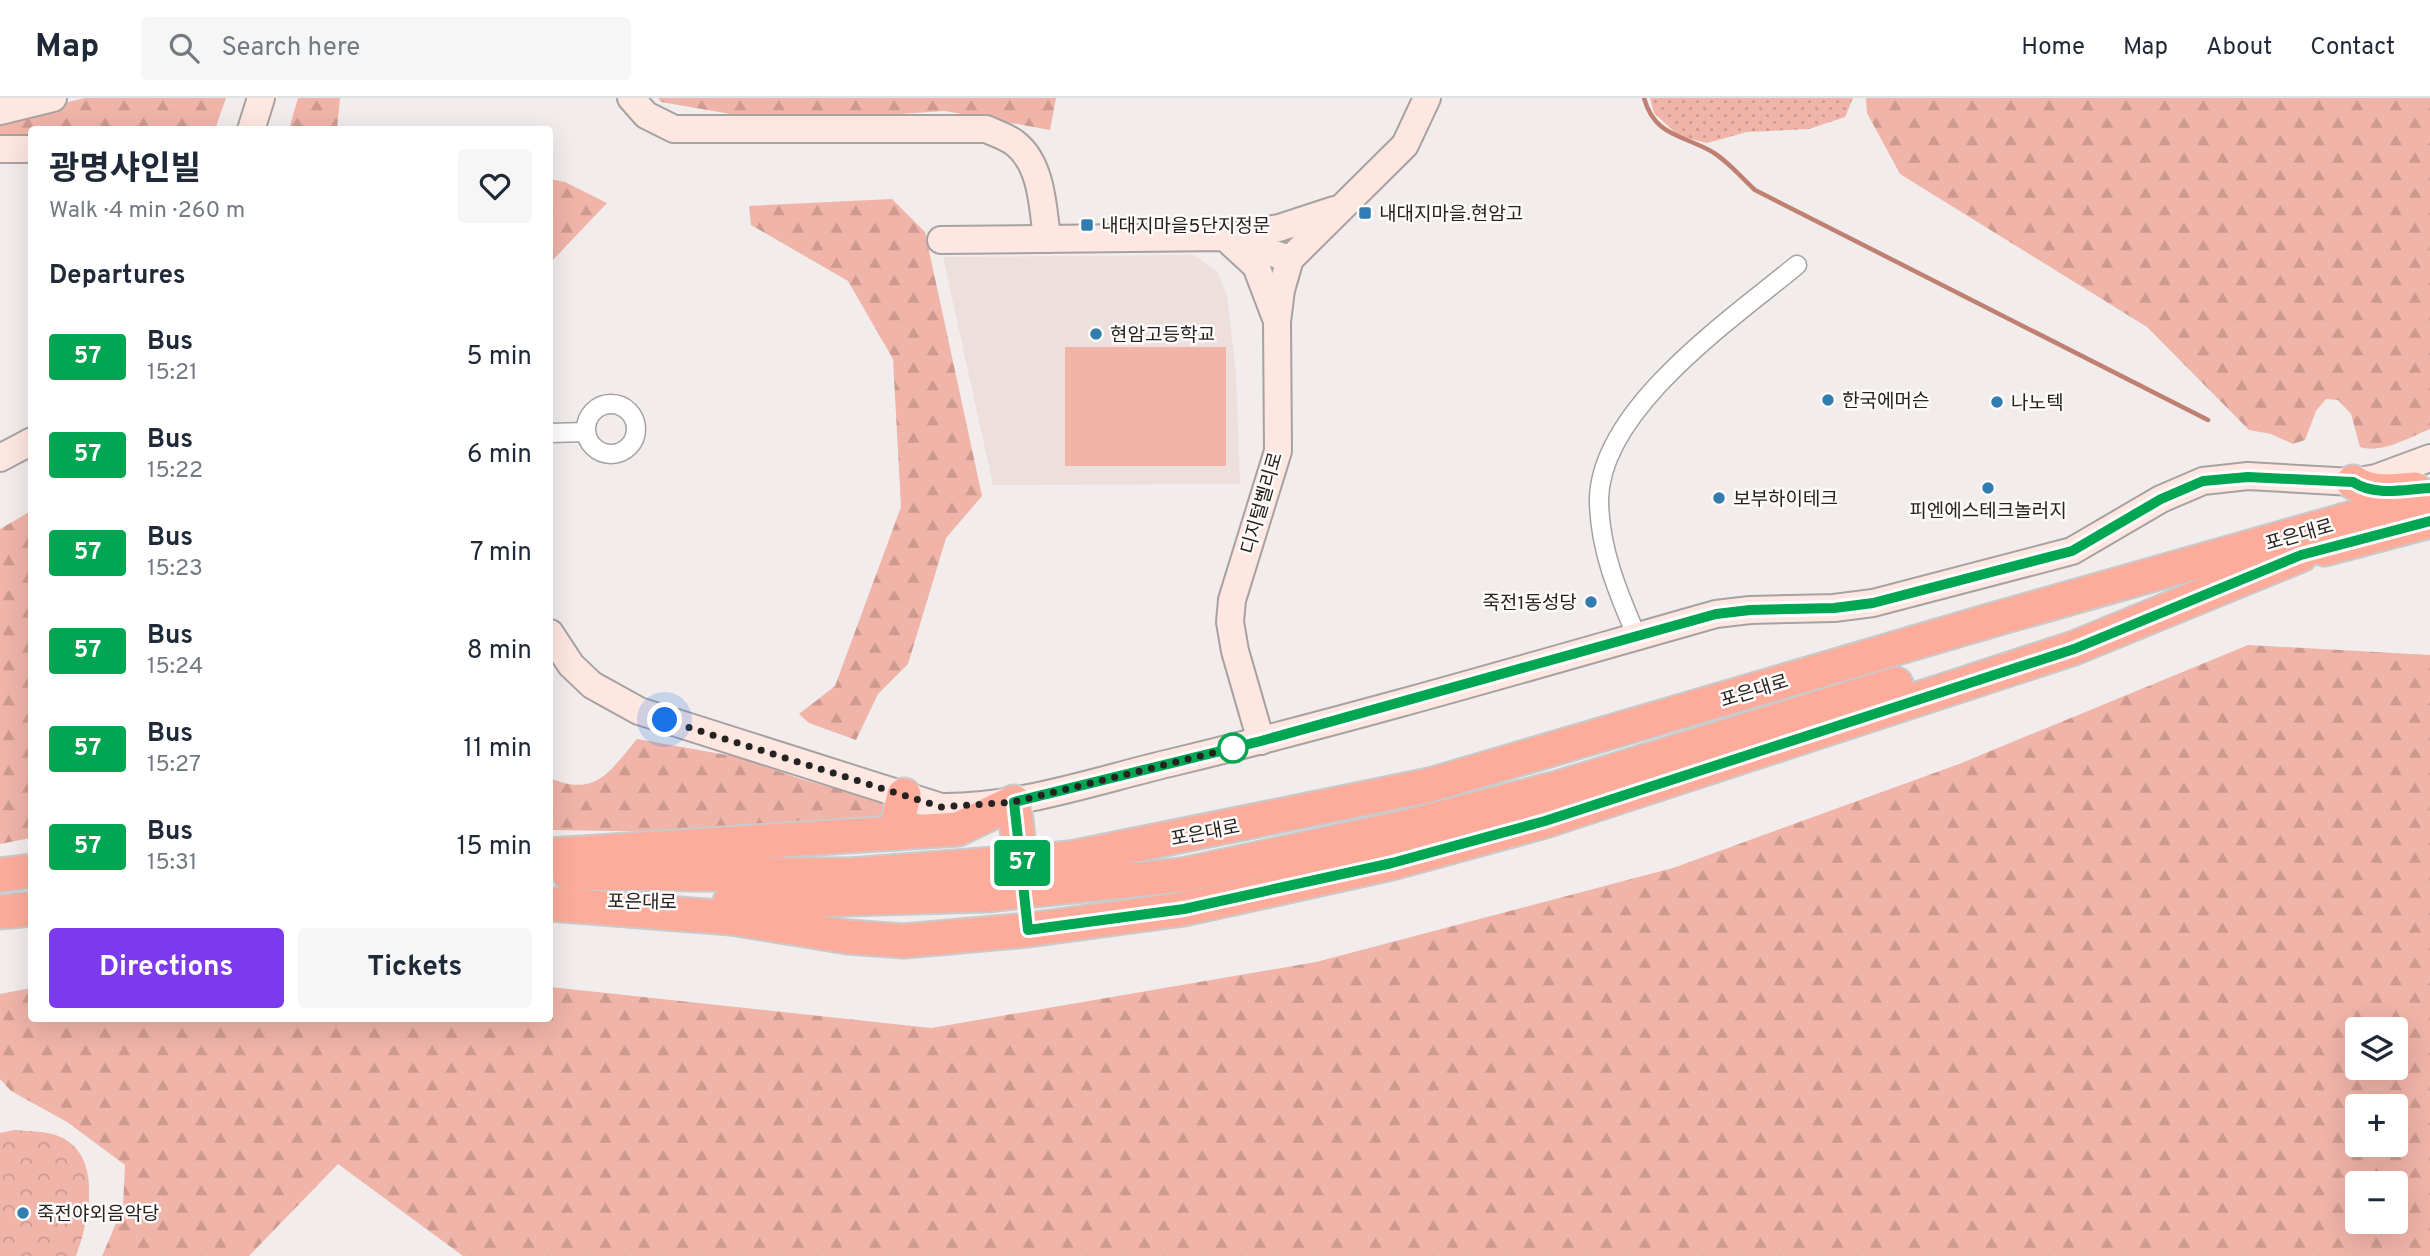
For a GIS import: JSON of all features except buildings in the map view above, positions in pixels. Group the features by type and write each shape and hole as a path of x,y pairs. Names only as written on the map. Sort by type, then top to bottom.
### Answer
{"highway":[{"path":"2353,482 2362,488 2383,491 2430,488"},
{"name":"포은대로","path":"1077,871 1430,785 1992,620 2228,556 2430,496"},
{"name":"포은대로","path":"1077,871 1182,875 1406,827 1562,787 2049,639 2203,585 2301,555 2430,521"},
{"path":"553,901 731,918 848,937 904,941 1028,930 1184,909 1392,863 1545,821 2074,649 2301,555"},
{"path":"895,833 904,795"},
{"path":"553,855 958,829 1014,802 1028,930"},
{"path":"985,880 1077,871"},
{"path":"0,875 28,872"},
{"name":"포은대로","path":"553,872 849,875 985,880"},
{"name":"포은대로","path":"553,901 746,903 985,880"},
{"path":"0,912 28,909"}],"street":[{"path":"0,111 53,98"},
{"path":"252,126 261,98"},
{"path":"631,98 646,115 674,130 986,129 1016,143 1031,160 1039,187 1047,239"},
{"name":"디지털벨리로","path":"1261,741 1230,622 1232,600 1278,452 1277,322 1281,290 1290,260 1405,145 1427,98"},
{"path":"0,149 28,149"},
{"path":"942,240 1224,237 1279,228 1344,207"},
{"path":"1224,237 1290,260"},
{"path":"1224,237 1256,266 1277,322"},
{"path":"1637,637 1613,582 1604,538 1599,498 1607,461 1629,420 1658,384 1797,265"},
{"path":"607,398 633,416 636,431 630,446 624,451 608,454 593,447 585,432 593,410 607,398"},
{"path":"553,433 585,432"},
{"path":"0,458 28,443"},
{"path":"553,638 571,665 592,685 639,711 941,807 1014,802 1261,741 1716,614 1750,610 1834,608 1873,603 2072,551 2161,499 2203,481 2248,477 2353,482 2389,474 2430,458"}],"shaded area":[{"name":"현암고등학교","path":"1193,255 1217,271 1227,295 1236,373 1240,484 993,485 943,257"}],"green space":[{"path":"85,98 226,98 216,126 28,126 28,134 0,135 0,118"},
{"path":"298,98 340,98 337,126 290,126"},
{"path":"658,98 1056,98 1050,130 945,111 777,122 661,102"},
{"path":"1650,98 1853,98 1845,117 1809,129 1747,132 1707,143 1679,136 1654,113"},
{"path":"1866,98 2430,98 2430,429 2387,446 2369,449 2360,447 2351,414 2338,400 2326,399 2316,411 2305,440 2293,444 2271,434 2249,430 2147,327 1900,174 1867,113"},
{"path":"553,180 565,182 607,203 553,260"},
{"path":"892,199 925,232 982,496 946,538 908,664 878,694 856,740 809,723 799,714 835,686 901,507 893,359 848,281 751,225 749,206"},
{"path":"1065,347 1226,347 1226,466 1065,466"},
{"path":"28,513 28,839 0,844 0,529"},
{"path":"2248,645 2430,655 2430,1256 463,1256 338,1164 249,1256 102,1256 123,1207 125,1165 67,1122 11,1091 0,1079 0,994 28,989 28,1022 553,1022 553,987 931,1028 1316,962 1673,868 1959,764"},
{"path":"637,739 738,757 801,779 894,805 890,822 745,833 553,830 553,779 579,785 591,783 610,771"},
{"path":"14,1130 52,1134 69,1142 80,1154 87,1169 89,1205 76,1256 0,1256 0,1133"}],"waterway":[{"path":"1644,98 1654,120 1662,127 1715,154 1755,190 2208,420"}],"bus line":[{"name":"57","path":"2430,488 2383,491 2362,488 2353,482 2270,477 2225,477 2203,481 2161,499 2072,551 1873,603 1804,611 1750,610 1716,614 1261,741 1014,802 1028,930 1184,909 1392,863 1545,821 2074,649 2255,577 2301,555 2430,521"}],"place":[{"name":"내대지마을.현암고","path":"1365,213"},
{"name":"내대지마을5단지정문","path":"1087,225"},
{"name":"현암고등학교","path":"1096,334"},
{"name":"한국에머슨","path":"1828,400"},
{"name":"나노텍","path":"1997,402"},
{"name":"피엔에스테크놀러지","path":"1988,488"},
{"name":"보부하이테크","path":"1719,498"},
{"name":"죽전1동성당","path":"1591,602"},
{"name":"죽전야외음악당","path":"23,1213"}],"route":[{"path":"665,720 941,807 1014,802 1235,747 1233,748"}]}
